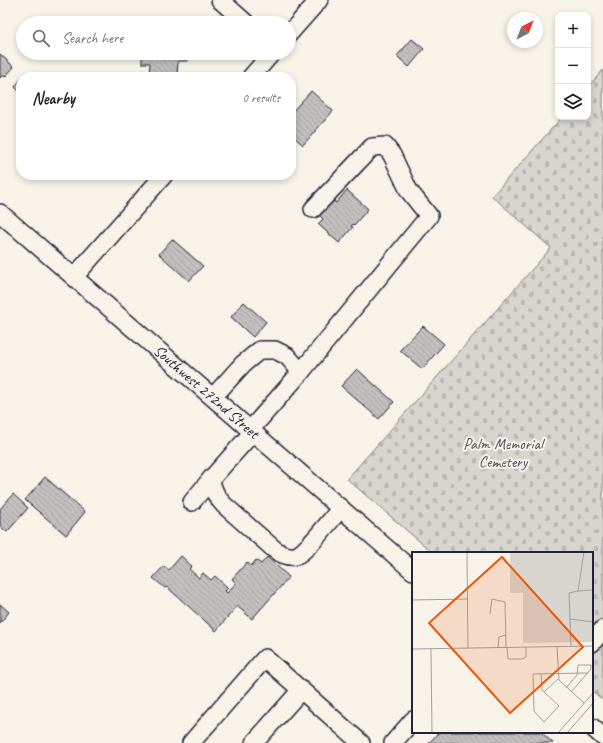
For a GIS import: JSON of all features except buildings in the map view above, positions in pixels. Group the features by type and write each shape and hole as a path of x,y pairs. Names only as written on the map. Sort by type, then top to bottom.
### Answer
{"street":[{"path":"220,0 238,16"},
{"path":"296,26 319,0"},
{"path":"255,72 266,60"},
{"path":"192,502 302,372 430,216 409,191 392,154 384,146 372,146 313,209"},
{"path":"74,277 160,180"},
{"name":"Southwest 272nd Street","path":"0,213 412,570"},
{"path":"213,397 243,364 260,350 275,350 286,356 302,372"},
{"path":"211,479 214,492 224,505 280,554 287,556 300,554 305,550 341,508"},
{"path":"593,642 603,629"},
{"path":"191,743 265,658 361,743"},
{"path":"254,743 301,690"},
{"path":"393,743 412,721"},
{"path":"593,728 603,737"}],"green space":[{"name":"Palm Memorial Cemetery","path":"603,70 603,700 593,692 593,552 432,552 347,479 551,248 492,196 559,120 591,120 591,84"}]}
